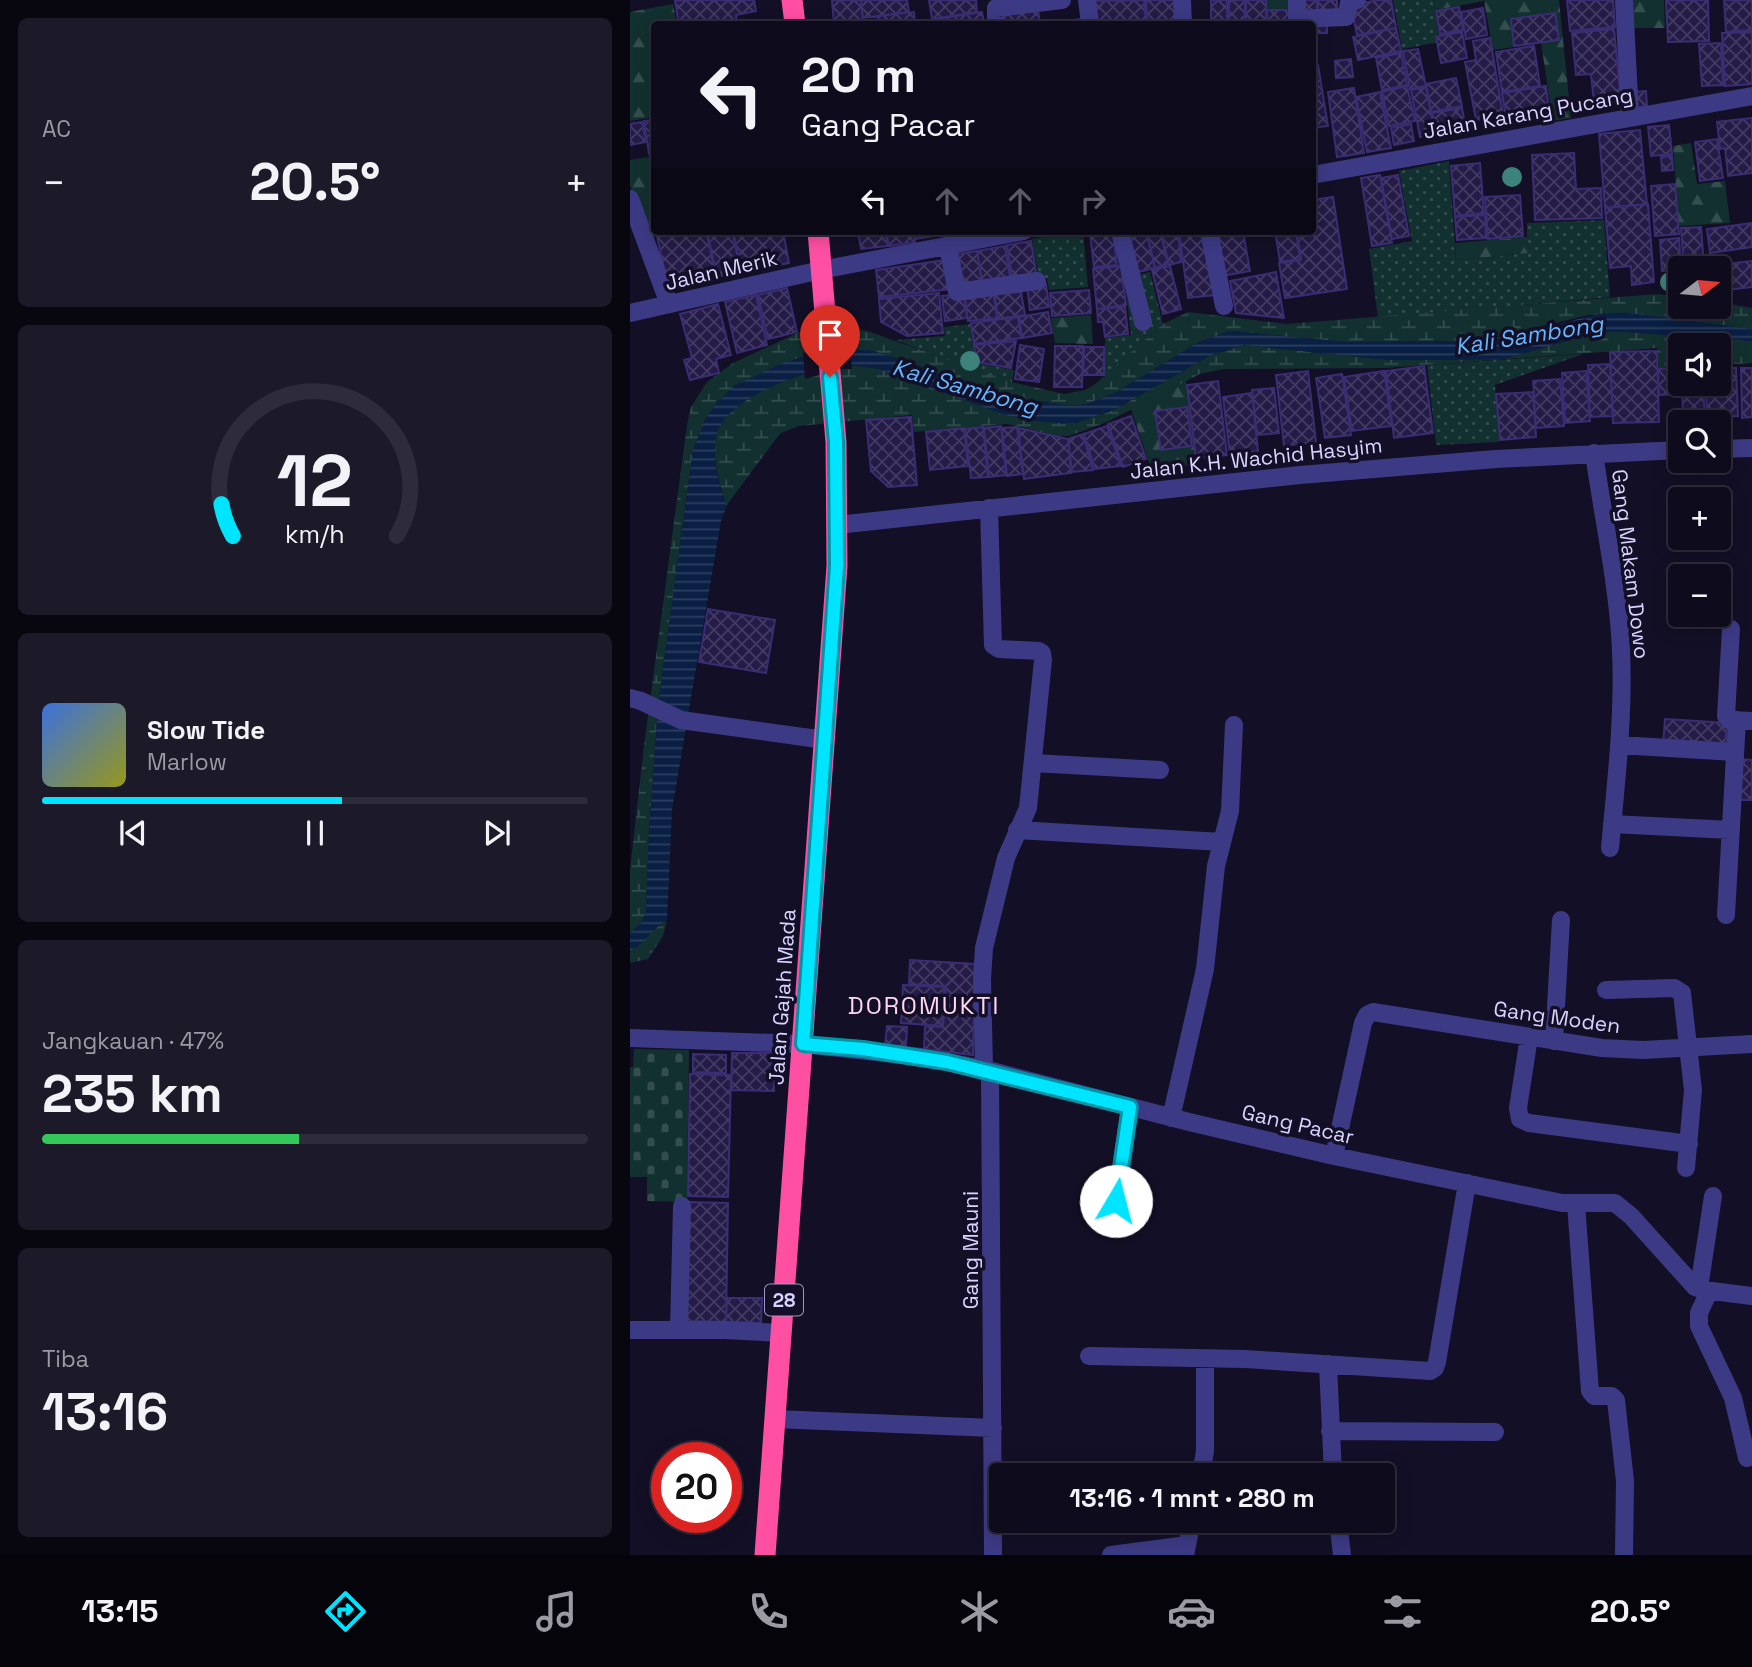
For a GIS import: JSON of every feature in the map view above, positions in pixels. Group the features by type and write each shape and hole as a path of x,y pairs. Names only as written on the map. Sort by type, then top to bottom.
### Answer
{"highway":[{"path":"792,0 795,21"},
{"name":"28","path":"818,235 821,270"},
{"name":"Jalan Gajah Mada","path":"765,1555 833,634 837,525 836,442 821,270"}],"street":[{"path":"996,21 996,8 1062,0"},
{"path":"1087,0 1090,21"},
{"path":"1182,0 1183,21"},
{"path":"1297,0 1297,21"},
{"path":"1309,21 1346,18 1348,4 1356,0"},
{"path":"1624,0 1630,117"},
{"name":"Jalan Karang Pucang","path":"1316,174 1752,96"},
{"path":"630,199 669,304"},
{"path":"1121,235 1143,322"},
{"path":"1210,235 1224,306"},
{"path":"821,270 948,246 971,236"},
{"path":"948,246 957,292 1037,281"},
{"name":"Jalan Merik","path":"630,313 821,270"},
{"path":"1731,449 1752,448"},
{"name":"Jalan K.H. Wachid Hasyim","path":"837,525 1300,475 1594,453 1668,450"},
{"name":"Gang Makam Dowo","path":"1594,453 1619,632 1621,671 1619,745 1610,848"},
{"name":"Gang Mauni","path":"989,508 993,645 999,649 1039,651 1043,655 1028,808 1000,878 984,948 982,979 987,1070 993,1555"},
{"path":"1726,915 1735,752 1745,721 1728,719 1726,714 1731,629"},
{"path":"638,701 668,715 689,720 825,740"},
{"path":"1171,1118 1201,995 1216,866 1230,811 1234,724"},
{"path":"1619,745 1735,752"},
{"path":"1033,763 1160,770"},
{"path":"1612,824 1731,830"},
{"path":"1017,830 1222,842"},
{"path":"1554,1041 1561,920"},
{"path":"1606,990 1679,989 1683,995 1693,1098 1686,1168"},
{"name":"Gang Moden","path":"1334,1156 1363,1023 1368,1014 1378,1013 1554,1041 1630,1050 1752,1044"},
{"path":"1529,1037 1518,1113 1524,1121 1689,1144"},
{"name":"Gang Pacar","path":"630,1038 803,1044 921,1057 987,1070 1171,1118 1334,1156 1576,1204 1620,1205 1685,1277 1704,1289"},
{"path":"1113,1224 1130,1107"},
{"path":"1089,1356 1205,1358 1424,1371 1435,1368 1467,1183"},
{"path":"1713,1196 1699,1326 1733,1398 1747,1458"},
{"path":"1576,1204 1590,1391 1594,1396 1611,1396 1616,1400 1625,1481 1624,1555"},
{"path":"679,1330 682,1206"},
{"path":"1704,1289 1752,1296"},
{"path":"630,1330 781,1333"},
{"path":"1203,1463 1205,1358"},
{"path":"1328,1364 1332,1463"},
{"path":"775,1419 992,1428"},
{"path":"1330,1431 1494,1432"},
{"path":"1339,1533 1342,1555"},
{"path":"1111,1555 1186,1550"}],"green space":[{"path":"1267,0 1294,0 1293,10 1267,10"},
{"path":"1393,0 1433,0 1440,42 1402,49"},
{"path":"1433,0 1559,0 1571,118 1553,121 1541,43 1493,50 1484,1 1435,10"},
{"path":"1631,0 1664,0 1665,28 1631,28"},
{"path":"673,4 676,21 651,21 651,118 630,121 630,12"},
{"path":"1691,143 1697,184 1725,181 1730,223 1679,226 1673,146"},
{"path":"651,156 651,227 645,228 630,186 630,160"},
{"path":"1449,161 1456,260 1527,253 1527,223 1604,220 1610,297 1378,318 1369,249 1412,241 1399,171"},
{"path":"1051,235 1083,235 1088,287 1049,290 1047,278 1039,279 1032,239"},
{"path":"1120,237 1136,275 1150,272 1163,324 1105,376 1105,338 1131,335"},
{"path":"1527,237 1528,253 1456,260 1455,243"},
{"path":"1668,295 1668,318 1624,313 1589,315 1487,339 1347,342 1230,331 1199,342 1115,393 1086,404 1071,406 1024,399 971,385 868,350 835,350 798,358 734,386 715,405 705,420 693,450 658,706 646,912 641,923 630,933 630,870 687,425 691,407 707,382 733,363 802,331 849,328 867,331 1012,382 1064,394 1085,390 1094,385 1163,324 1188,312 1287,324"},
{"path":"1731,304 1752,308 1752,329 1672,319 1731,319"},
{"path":"1091,315 1093,344 1055,343 1051,318"},
{"path":"970,324 975,363 1014,370 1012,382 896,340 945,336 944,327"},
{"path":"1613,331 1668,335 1668,368 1659,368 1657,348 1384,368 1224,369 1200,374 1107,422 1069,436 1007,424 914,432 912,415 799,426 781,433 726,506 717,469 717,432 724,419 736,407 752,396 790,379 841,366 879,369 1028,420 1072,424 1114,410 1211,355 1244,345 1389,360 1503,359 1573,339"},
{"path":"1731,339 1752,341 1752,363 1731,364"},
{"path":"1583,354 1495,385 1499,442 1436,445 1427,365"},
{"path":"1186,381 1196,465 1151,469 1131,409"},
{"path":"667,921 663,936 648,959 630,963 630,951"},
{"path":"634,1049 689,1050 687,1202 647,1201 647,1177 630,1177 630,1067 633,1067"}],"water":[{"name":"Kali Sambong","path":"1604,313 1637,314 1752,329 1752,341 1731,339 1731,333 1668,335 1613,331 1573,339 1503,359 1389,360 1244,345 1211,355 1114,410 1072,424 1005,415 879,369 855,366 825,369 786,380 747,400 731,413 720,427 715,442 716,469 726,506 721,521 672,810 667,921 630,951 630,933 641,923 646,912 658,706 693,450 705,420 715,405 734,386 780,364 816,353 868,350 904,360 971,385 1024,399 1071,406 1086,404 1115,393 1199,342 1230,331 1347,342 1455,341 1519,333"}],"pier":[{"path":"850,346 852,369 840,369 805,379 803,353"}],"building":[{"path":"754,0 756,11 736,15 737,21 678,21 675,1"},
{"path":"832,0 861,0 863,21 834,21"},
{"path":"861,0 907,0 909,12 863,18"},
{"path":"929,0 976,0 977,12 932,19"},
{"path":"1144,0 1146,21 1097,21 1094,1"},
{"path":"1146,0 1176,0 1178,21 1148,21"},
{"path":"1211,0 1227,0 1227,20 1211,20"},
{"path":"1229,0 1245,0 1245,20 1229,20"},
{"path":"1246,0 1266,0 1266,21 1246,21"},
{"path":"1300,0 1317,0 1317,14 1300,14"},
{"path":"1318,0 1337,0 1337,14 1318,14"},
{"path":"1391,0 1396,28 1357,35 1351,5"},
{"path":"1567,0 1613,0 1615,27 1570,31"},
{"path":"1666,0 1708,0 1709,41 1668,42"},
{"path":"1724,0 1752,0 1752,30 1726,32"},
{"path":"1459,7 1463,30 1440,34 1436,11"},
{"path":"1483,8 1487,35 1466,39 1461,12"},
{"path":"1038,10 1040,21 1004,21 1003,15"},
{"path":"1267,10 1293,10 1294,21 1267,21"},
{"path":"914,12 915,21 879,21 878,16"},
{"path":"982,12 984,21 931,21"},
{"path":"1555,13 1559,40 1514,46 1511,19"},
{"path":"1327,22 1327,33 1316,33 1316,23"},
{"path":"1396,28 1401,51 1358,60 1353,37"},
{"path":"1614,29 1621,102 1594,104 1591,74 1576,75 1572,33"},
{"path":"1462,32 1467,58 1441,63 1436,37"},
{"path":"1752,32 1752,84 1725,86 1722,33"},
{"path":"1490,38 1503,115 1476,120 1465,62 1476,60 1473,41"},
{"path":"1721,43 1723,85 1702,86 1699,44"},
{"path":"1534,46 1540,86 1502,92 1496,52"},
{"path":"1418,49 1426,86 1410,89 1403,51"},
{"path":"1401,53 1407,85 1382,90 1376,58"},
{"path":"1351,59 1353,77 1336,78 1335,61"},
{"path":"1316,65 1318,65 1328,126 1316,128"},
{"path":"1456,78 1462,106 1431,112 1426,84"},
{"path":"1407,86 1415,121 1389,126 1382,92"},
{"path":"1546,86 1550,118 1507,124 1502,93"},
{"path":"1426,87 1435,134 1420,137 1411,90"},
{"path":"1354,88 1364,153 1337,157 1328,92"},
{"path":"1646,91 1647,106 1635,108 1633,92"},
{"path":"1380,92 1391,148 1367,152 1356,97"},
{"path":"1462,108 1466,129 1436,135 1432,113"},
{"path":"1752,118 1752,173 1728,176 1725,148 1720,149 1717,122"},
{"path":"651,120 649,154 644,121"},
{"path":"642,122 646,142 630,145 630,124"},
{"path":"1411,124 1414,141 1394,145 1391,128"},
{"path":"1669,125 1672,154 1651,156 1648,127"},
{"path":"1640,130 1647,204 1605,208 1599,134"},
{"path":"1717,139 1723,178 1700,181 1695,142"},
{"path":"1574,153 1576,189 1601,188 1602,218 1535,220 1532,155"},
{"path":"1672,156 1673,170 1662,171 1661,157"},
{"path":"1480,163 1484,213 1455,216 1451,166"},
{"path":"1380,175 1392,243 1372,246 1361,178"},
{"path":"1398,175 1409,236 1392,239 1381,178"},
{"path":"1675,184 1679,234 1655,236 1651,186"},
{"path":"1520,195 1523,236 1488,239 1485,197"},
{"path":"1333,197 1347,289 1285,298 1279,263 1301,260 1298,235 1316,235 1316,199"},
{"path":"1648,204 1654,282 1632,285 1631,266 1610,268 1605,208"},
{"path":"1485,215 1486,238 1457,240 1455,217"},
{"path":"1752,223 1752,247 1710,253 1707,229"},
{"path":"1701,227 1703,256 1683,256 1681,228"},
{"path":"657,235 707,235 716,277 668,288"},
{"path":"708,235 733,235 741,272 717,277"},
{"path":"734,235 784,235 789,263 742,273"},
{"path":"859,235 886,235 888,246 861,249"},
{"path":"887,235 914,235 915,242 889,246"},
{"path":"914,235 940,235 915,239"},
{"path":"1090,235 1113,235 1117,265 1094,267"},
{"path":"1128,235 1147,235 1155,268 1138,272"},
{"path":"1148,235 1161,235 1168,264 1155,268"},
{"path":"1162,235 1178,235 1181,262 1169,265"},
{"path":"1180,235 1207,235 1215,295 1188,298"},
{"path":"1215,235 1244,235 1250,271 1222,276"},
{"path":"1276,235 1297,235 1300,259 1280,262"},
{"path":"1679,238 1680,256 1668,256 1668,270 1662,271 1660,240"},
{"path":"1031,241 1037,279 1013,283 1007,245"},
{"path":"1005,246 1011,283 983,288 977,251"},
{"path":"977,251 982,285 958,289 952,255"},
{"path":"946,260 951,289 879,297 876,270"},
{"path":"1752,261 1752,287 1731,290 1731,263"},
{"path":"1121,266 1126,305 1097,309 1093,269"},
{"path":"1170,266 1181,309 1163,314 1152,270"},
{"path":"1276,272 1284,318 1236,313 1230,281"},
{"path":"1046,284 1049,307 1030,310 1027,287"},
{"path":"1020,286 1025,315 998,319 994,290"},
{"path":"787,288 797,332 768,339 758,295"},
{"path":"993,289 997,318 968,321 964,293"},
{"path":"1089,290 1091,313 1052,316 1050,293"},
{"path":"939,293 943,333 907,336 881,322 879,299"},
{"path":"964,294 967,318 945,321 942,296"},
{"path":"756,295 767,345 737,353 725,302"},
{"path":"718,304 731,355 716,359 719,373 690,380 684,360 692,358 680,314"},
{"path":"1125,307 1128,334 1105,337 1103,322 1098,322 1097,309"},
{"path":"1048,312 1052,333 1022,338 1019,317"},
{"path":"1018,317 1021,338 974,344 971,323"},
{"path":"1016,341 1011,368 976,362 974,345"},
{"path":"1020,345 1044,349 1039,382 1015,379"},
{"path":"1055,346 1083,346 1082,387 1054,387"},
{"path":"1084,347 1104,347 1104,375 1083,375"},
{"path":"1657,351 1659,422 1613,423 1610,352"},
{"path":"1610,364 1613,416 1590,417 1588,365"},
{"path":"1424,366 1433,433 1394,438 1386,371"},
{"path":"1731,368 1736,368 1738,416 1731,416 1731,410 1707,410 1706,396 1731,396"},
{"path":"1741,368 1752,368 1752,417 1742,418"},
{"path":"1658,369 1668,369 1668,395 1659,395"},
{"path":"1308,371 1316,442 1284,446 1276,375"},
{"path":"1384,371 1392,426 1352,431 1344,377"},
{"path":"1586,371 1590,421 1565,423 1562,373"},
{"path":"1342,374 1351,435 1325,438 1316,378"},
{"path":"1560,379 1564,426 1536,428 1533,381"},
{"path":"1218,381 1227,455 1196,458 1187,385"},
{"path":"1274,388 1279,433 1257,435 1252,390"},
{"path":"1533,392 1536,437 1500,440 1496,394"},
{"path":"1252,393 1258,451 1230,455 1223,397"},
{"path":"1682,396 1704,396 1704,410 1683,410"},
{"path":"1187,407 1192,446 1161,450 1155,411"},
{"path":"1131,416 1146,459 1123,467 1108,424"},
{"path":"911,417 917,485 888,487 871,471 866,420"},
{"path":"1001,426 1006,475 989,477 984,428"},
{"path":"1107,426 1121,466 1095,469 1084,434"},
{"path":"983,427 988,477 971,478 965,429"},
{"path":"1017,427 1023,474 1007,476 1002,428"},
{"path":"964,428 968,466 930,470 926,432"},
{"path":"1018,428 1068,439 1071,473 1024,479"},
{"path":"1083,434 1093,470 1072,472 1068,439"},
{"path":"708,609 775,620 766,673 699,662"},
{"path":"1665,719 1727,723 1725,749 1663,745"},
{"path":"1740,759 1752,760 1752,800 1737,800"},
{"path":"910,960 975,964 973,1055 924,1049 925,1026 943,1027 946,986 909,984"},
{"path":"903,985 944,987 942,1026 901,1023"},
{"path":"887,1026 907,1027 906,1046 885,1045"},
{"path":"732,1053 774,1053 774,1091 731,1090"},
{"path":"693,1054 726,1055 726,1073 693,1072"},
{"path":"690,1074 731,1075 728,1197 688,1196"},
{"path":"688,1202 728,1203 726,1322 686,1321"},
{"path":"727,1298 762,1298 761,1323 726,1322"}],"district":[{"name":"DOROMUKTI","path":"924,1005"}],"route":[{"path":"830,377 836,442 837,566 803,1044 921,1057 984,1069 1130,1107 1116,1201"}]}
